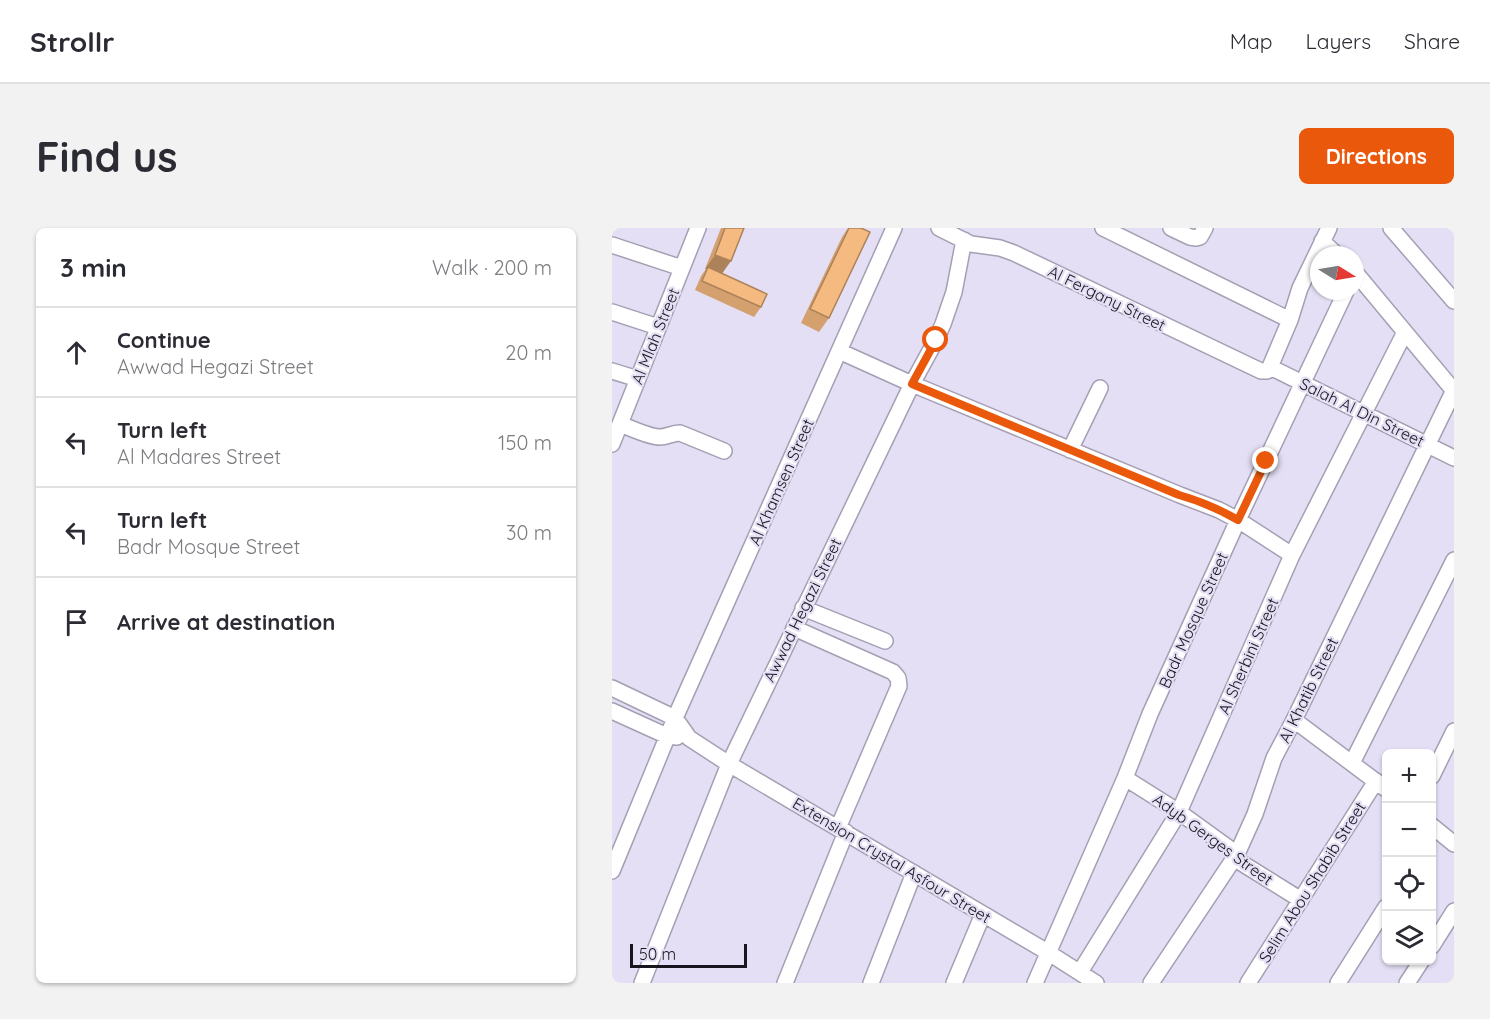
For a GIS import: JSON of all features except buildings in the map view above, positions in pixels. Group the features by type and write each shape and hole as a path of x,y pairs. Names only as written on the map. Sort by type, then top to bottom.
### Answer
{"street":[{"name":"Al Mlah Street","path":"615,436 698,228"},
{"name":"Al Khamsen Street","path":"612,871 667,736 894,228"},
{"name":"Al Fergany Street","path":"939,228 971,244 1000,248 1014,253 1261,372 1267,371 1270,367"},
{"path":"1103,228 1290,320"},
{"path":"1171,228 1193,238 1200,237 1205,228"},
{"path":"1391,228 1454,301"},
{"path":"1270,367 1290,320 1300,288 1326,234"},
{"name":"Awwad Hegazi Street","path":"642,983 729,764 943,324 954,292 964,240"},
{"path":"612,245 682,268"},
{"path":"1364,283 1454,391"},
{"name":"Badr Mosque Street","path":"1035,983 1125,778 1150,714 1342,300"},
{"path":"612,312 658,327"},
{"name":"Al Sherbini Street","path":"1080,972 1179,812 1292,555 1405,332"},
{"path":"839,351 1070,450 1179,495 1200,501 1238,520 1292,555"},
{"name":"Salah Al Din Street","path":"1270,367 1454,458"},
{"path":"612,370 638,379"},
{"path":"1070,450 1100,388"},
{"name":"Al Khatib Street","path":"1151,983 1237,854 1255,814 1274,758 1454,391"},
{"path":"615,436 656,437 680,433 724,451"},
{"path":"1352,763 1454,560"},
{"path":"803,608 885,641"},
{"path":"785,983 899,682 893,672 794,628"},
{"path":"612,688 675,718"},
{"name":"Extension Crystal Asfour Street","path":"612,711 667,736 689,738"},
{"name":"Extension Crystal Asfour Street","path":"675,718 689,738 729,764 1096,983"},
{"path":"1294,720 1381,785"},
{"path":"1436,766 1454,731"},
{"name":"Adyb Gerges Street","path":"1125,778 1179,812 1237,854 1237,860 1301,900"},
{"name":"Selim Abou Shabib Street","path":"1248,983 1301,900 1381,785"},
{"path":"1436,833 1454,844"},
{"path":"871,983 915,873"},
{"path":"1338,983 1383,911"},
{"path":"1436,938 1454,911"},
{"path":"954,983 983,914"},
{"path":"1407,983 1419,965"}],"route":[{"path":"936,340 912,384 1179,495 1200,501 1238,520 1266,461"}]}
